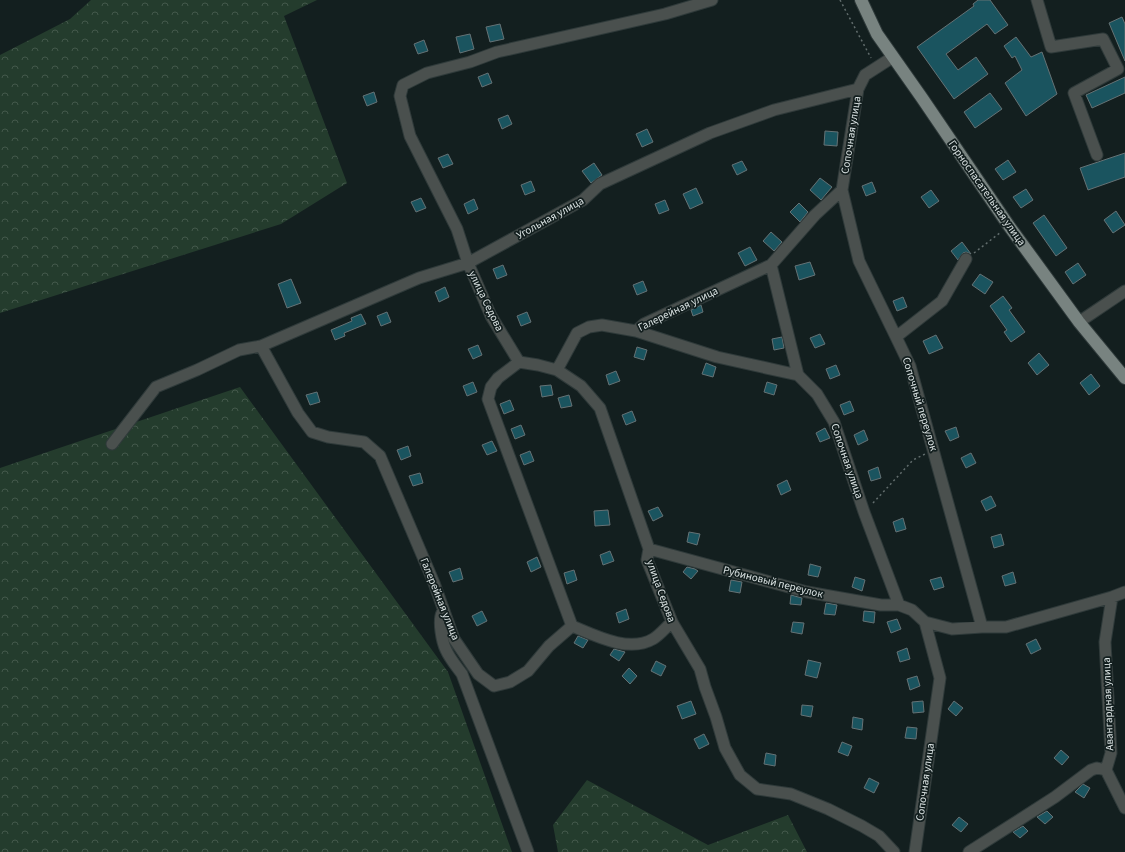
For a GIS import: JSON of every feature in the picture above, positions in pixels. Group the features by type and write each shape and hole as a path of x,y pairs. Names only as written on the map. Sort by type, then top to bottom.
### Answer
{"main road":[{"name":"Горноспасательная улица","path":"861,0 877,34 1009,226 1079,322 1125,378"}],"street":[{"name":"улица Седова","path":"712,0 665,14 497,52 470,62 427,73 403,85 400,96 410,136 458,229 468,263 491,316 519,362 558,370 581,386 600,408 649,549 647,560 672,622 700,669 725,748 740,775 757,789 791,794 855,823 879,836 894,852"},
{"path":"1037,0 1051,47 1103,39 1118,69 1074,93 1097,155"},
{"path":"858,89 865,75 893,57"},
{"name":"Угольная улица","path":"112,444 156,387 239,350 261,346 420,278 468,263 583,200 600,184 710,133 774,110 858,89"},
{"name":"Сопочная улица","path":"771,265 815,215 842,190 858,89"},
{"name":"Сопочный переулок","path":"842,190 859,261 910,366 982,627"},
{"path":"896,337 942,302 966,259"},
{"path":"636,331 717,357 798,375 771,265"},
{"name":"Галерейная улица","path":"558,370 577,333 602,325 636,331 644,324 771,265"},
{"path":"1079,322 1125,291"},
{"name":"Галерейная улица","path":"261,346 298,414 312,432 328,437 364,442 380,456 434,583 454,639 478,674 494,686 510,682 528,671 549,646 572,626"},
{"path":"519,362 498,378 491,387 488,399 572,626 621,644 634,645 653,639 672,622"},
{"name":"Сопочная улица","path":"798,375 817,394 834,422 864,512 899,605"},
{"name":"Рубиновый переулок","path":"649,549 807,592 881,605 899,605"},
{"path":"899,605 912,610 925,622 952,630 982,627 1006,627 1125,592"},
{"name":"Авангардная улица","path":"1106,770 1111,753 1105,642 1112,597"},
{"path":"444,612 440,617 441,632 446,650 462,674 528,852"},
{"name":"Сопочная улица","path":"915,852 940,678 925,622"},
{"path":"969,852 1055,796 1091,770 1098,768 1106,770 1125,808"}],"path":[{"path":"840,0 876,68"},
{"path":"966,259 1009,226"},
{"path":"864,512 913,460 934,450"}],"green space":[{"path":"91,0 317,0 284,16 347,183 281,224 0,313 0,55 70,19"},
{"path":"240,387 448,672 512,852 0,852 0,468"},
{"path":"587,780 708,845 788,815 807,852 558,852 553,825"}],"building":[{"path":"978,0 990,0 1008,25 995,34 987,24 946,54 958,70 976,57 988,74 954,99 917,47 974,6 973,4"},
{"path":"1122,17 1125,24 1125,61 1109,23"},
{"path":"500,24 504,39 490,42 486,27"},
{"path":"470,34 474,49 460,53 456,37"},
{"path":"1016,37 1031,57 1042,52 1057,94 1026,116 1005,83 1022,70 1015,56 1012,58 1004,46"},
{"path":"424,40 428,51 418,54 414,44"},
{"path":"488,73 492,83 482,87 478,77"},
{"path":"1125,77 1125,93 1092,108 1086,95"},
{"path":"374,92 377,102 367,106 363,96"},
{"path":"990,93 1002,109 975,128 964,112"},
{"path":"508,115 512,124 502,129 498,119"},
{"path":"647,129 653,142 642,147 636,134"},
{"path":"825,131 838,132 837,146 824,145"},
{"path":"1125,153 1125,177 1088,190 1080,168"},
{"path":"448,154 453,164 443,168 438,158"},
{"path":"1008,160 1016,172 1003,180 995,169"},
{"path":"742,161 747,170 737,175 732,165"},
{"path":"594,163 602,175 591,183 582,171"},
{"path":"820,178 832,187 821,200 810,190"},
{"path":"531,181 535,191 525,195 521,185"},
{"path":"872,182 876,192 866,196 862,186"},
{"path":"696,188 703,203 690,209 683,194"},
{"path":"1026,189 1033,200 1021,208 1013,197"},
{"path":"931,190 939,201 929,208 921,197"},
{"path":"421,198 426,208 416,212 411,202"},
{"path":"474,199 478,209 468,214 464,204"},
{"path":"665,200 669,210 659,214 655,204"},
{"path":"799,203 808,212 800,222 790,212"},
{"path":"1116,211 1125,225 1113,233 1104,220"},
{"path":"1044,215 1067,248 1056,256 1033,223"},
{"path":"771,232 782,242 774,251 763,241"},
{"path":"962,242 971,254 966,252 963,253 958,260 951,251"},
{"path":"750,247 757,260 745,266 738,253"},
{"path":"810,262 815,275 799,280 795,266"},
{"path":"1078,263 1086,275 1073,284 1065,272"},
{"path":"503,265 507,275 497,279 493,269"},
{"path":"980,274 993,282 985,294 972,285"},
{"path":"291,279 301,303 287,308 278,284"},
{"path":"643,281 647,291 637,295 633,285"},
{"path":"445,287 449,297 439,302 435,292"},
{"path":"1003,296 1012,308 1009,310 1025,332 1011,342 1004,332 1007,330 990,306"},
{"path":"903,297 907,307 897,311 893,301"},
{"path":"701,305 703,312 693,316 691,310"},
{"path":"387,312 391,322 381,326 377,316"},
{"path":"527,312 531,322 521,326 517,316"},
{"path":"361,314 366,324 344,333 345,336 335,340 331,330 352,321 351,318"},
{"path":"820,334 825,344 815,348 810,338"},
{"path":"936,335 943,348 929,354 923,341"},
{"path":"782,337 784,348 774,350 772,339"},
{"path":"478,345 482,355 473,359 468,349"},
{"path":"637,347 647,350 644,360 634,357"},
{"path":"1039,353 1049,365 1037,375 1028,363"},
{"path":"706,363 716,367 713,377 702,374"},
{"path":"836,365 840,375 830,379 826,369"},
{"path":"616,371 620,381 609,385 606,375"},
{"path":"1091,374 1100,386 1089,395 1080,383"},
{"path":"473,382 477,392 467,396 463,386"},
{"path":"767,382 777,385 774,395 764,392"},
{"path":"551,385 553,395 542,397 540,386"},
{"path":"317,392 320,402 310,405 306,395"},
{"path":"569,395 572,406 561,408 558,398"},
{"path":"510,400 514,410 504,414 500,404"},
{"path":"850,401 854,411 844,415 840,405"},
{"path":"632,411 636,421 626,425 622,415"},
{"path":"521,425 525,435 515,439 511,429"},
{"path":"956,427 959,437 950,441 945,431"},
{"path":"825,428 830,438 820,442 816,433"},
{"path":"864,430 868,440 858,445 854,435"},
{"path":"492,441 497,451 487,455 482,445"},
{"path":"408,446 411,456 401,460 397,450"},
{"path":"530,451 534,461 524,465 520,455"},
{"path":"971,453 976,463 966,468 961,458"},
{"path":"878,467 881,478 871,481 868,471"},
{"path":"420,473 423,483 413,486 409,476"},
{"path":"787,480 791,490 781,495 777,485"},
{"path":"991,496 996,506 986,511 981,501"},
{"path":"658,507 663,516 653,521 648,511"},
{"path":"608,510 610,525 595,526 594,511"},
{"path":"903,518 906,529 896,532 893,522"},
{"path":"689,532 700,534 697,545 687,542"},
{"path":"1001,534 1004,545 994,548 991,537"},
{"path":"610,551 614,561 603,565 600,555"},
{"path":"537,557 541,567 531,572 527,562"},
{"path":"810,564 821,567 818,577 808,575"},
{"path":"687,567 698,571 691,579 683,572"},
{"path":"460,568 463,579 453,582 449,572"},
{"path":"574,570 577,580 567,584 564,573"},
{"path":"1013,572 1016,583 1005,586 1002,576"},
{"path":"855,577 865,580 862,591 852,587"},
{"path":"941,577 944,587 934,590 930,580"},
{"path":"731,580 742,582 740,593 729,591"},
{"path":"791,595 802,598 801,605 790,604"},
{"path":"826,603 837,605 835,615 824,614"},
{"path":"626,609 629,619 619,623 616,613"},
{"path":"482,611 487,621 477,626 472,616"},
{"path":"864,611 875,612 874,623 863,621"},
{"path":"897,619 901,629 891,633 887,622"},
{"path":"793,622 804,623 802,634 791,632"},
{"path":"578,636 588,640 583,648 574,643"},
{"path":"1036,639 1041,649 1031,654 1026,644"},
{"path":"907,648 910,659 900,662 897,652"},
{"path":"614,649 625,652 619,661 610,655"},
{"path":"808,660 821,663 817,678 805,675"},
{"path":"656,661 666,666 661,676 651,671"},
{"path":"629,668 637,676 630,684 622,676"},
{"path":"917,676 920,686 910,690 907,679"},
{"path":"691,701 696,714 682,719 677,706"},
{"path":"923,701 924,712 913,713 912,702"},
{"path":"954,701 963,708 956,716 948,709"},
{"path":"802,705 813,706 811,717 801,715"},
{"path":"853,717 863,719 862,730 852,728"},
{"path":"907,727 917,728 916,739 905,738"},
{"path":"704,734 709,744 699,749 694,739"},
{"path":"842,742 852,746 848,756 838,752"},
{"path":"1061,750 1069,757 1062,765 1054,758"},
{"path":"766,753 776,755 775,766 764,764"},
{"path":"869,778 879,783 874,793 864,788"},
{"path":"1083,784 1090,788 1084,798 1075,792"},
{"path":"1047,811 1053,817 1045,824 1037,817"},
{"path":"959,817 968,824 961,832 952,825"},
{"path":"1023,826 1028,831 1020,838 1013,832"}]}
